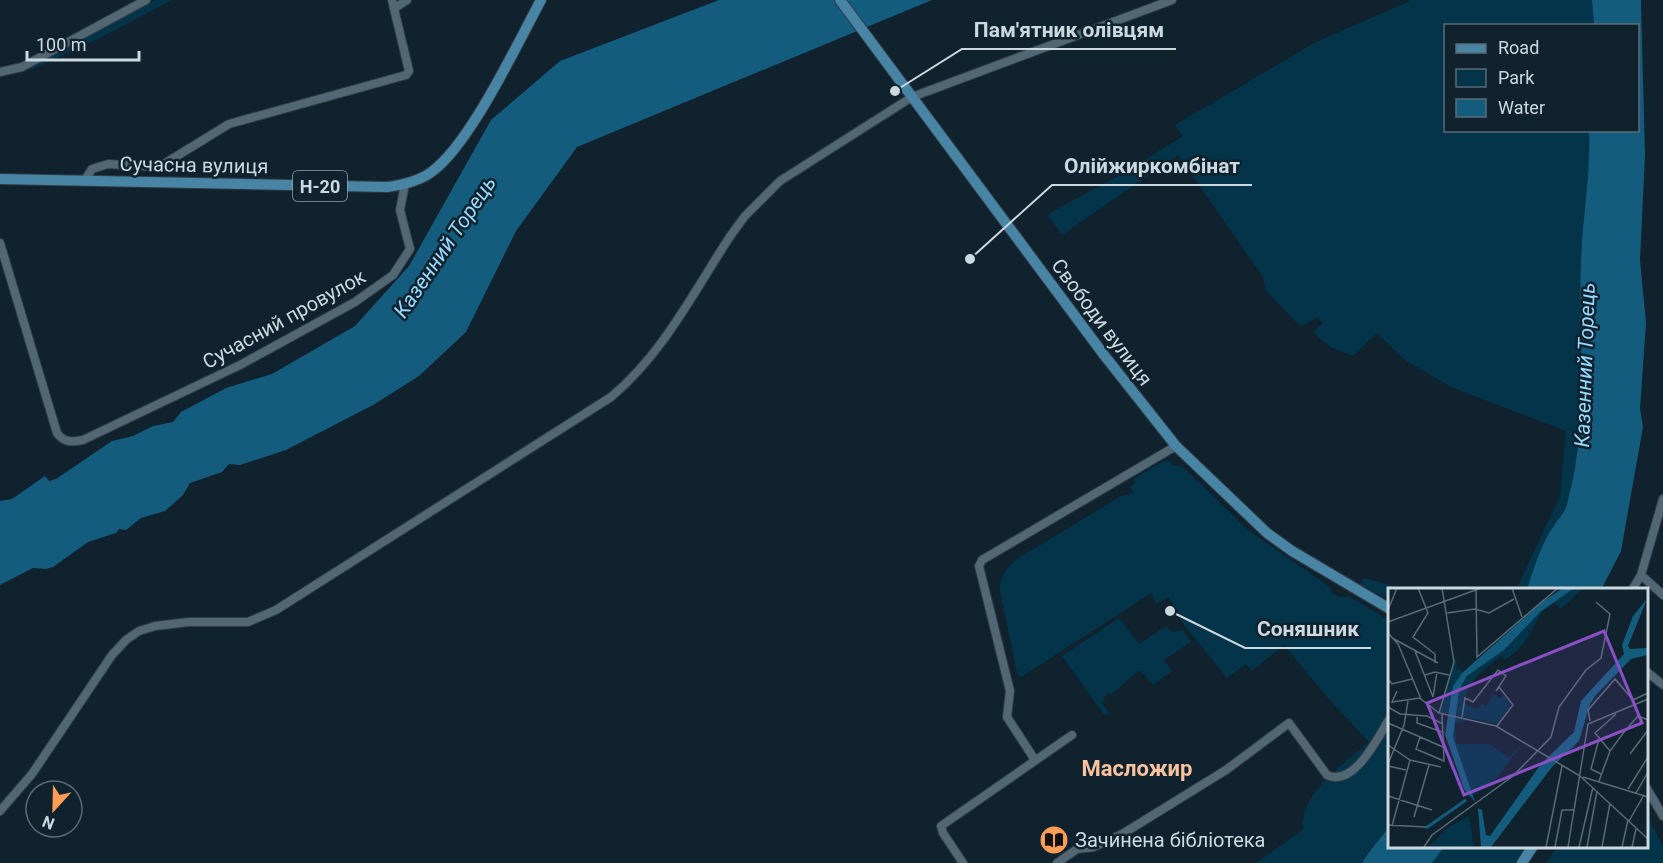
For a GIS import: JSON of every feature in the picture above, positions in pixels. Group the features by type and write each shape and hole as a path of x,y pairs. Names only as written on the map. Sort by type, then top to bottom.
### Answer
{"main road":[{"name":"Сучасна вулиця","path":"0,179 387,187 405,184 430,173 450,154 490,94 541,0"},
{"name":"Свободи вулиця","path":"840,0 980,190 1176,446 1208,479 1276,539 1388,608"},
{"path":"1522,863 1532,848"}],"street":[{"path":"0,72 22,67 146,0"},
{"path":"85,180 92,169 108,164 159,167 169,163 229,124 401,76 409,70 393,4 407,0"},
{"path":"0,811 32,774 112,655 126,640 139,631 155,626 189,622 248,622 276,610 611,397 633,379 650,358 745,216 780,181 912,97 1172,0"},
{"name":"Сучасний провулок","path":"0,243 60,437 68,442 83,440 240,364 342,309 393,275 410,249 400,210 405,184"},
{"path":"1035,760 1007,717 1010,691 979,566 982,560 1176,446"},
{"path":"1633,588 1641,575 1663,499"},
{"path":"1641,575 1663,595"},
{"path":"1648,672 1663,685"},
{"path":"1056,863 1077,849 1094,847 1124,834 1226,770 1289,723 1327,775 1335,779 1346,776 1352,771 1369,752 1388,721"},
{"path":"963,863 943,833 941,826 1072,735"},
{"path":"1648,789 1663,816"}],"green space":[{"path":"155,0 172,0 100,38 30,70 29,67"},
{"path":"1412,0 1592,0 1594,24 1444,24 1444,132 1589,132 1589,173 1581,265 1583,358 1577,452 1572,485 1563,516 1553,526 1528,588 1517,588 1560,496 1566,431 1451,387 1405,360 1377,333 1353,356 1330,347 1313,332 1323,323 1317,317 1301,327 1266,291 1263,277 1178,155 1062,235 1048,215 1124,173 1183,136 1175,125 1314,43"},
{"path":"1170,461 1172,466 1182,466 1248,530 1330,587 1332,593 1339,597 1350,597 1388,620 1388,828 1362,863 1256,863 1303,830 1308,804 1325,780 1369,742 1328,698 1284,645 1252,671 1246,664 1227,678 1181,621 1183,619 1168,597 1157,604 1151,593 1023,676 1020,677 1017,673 1000,591 1002,577 1007,569 1017,559 1121,496 1134,493 1130,487 1135,483 1133,479 1162,462"},
{"path":"1364,578 1402,588 1388,588 1388,596 1385,598 1360,584"},
{"path":"1119,618 1139,644 1166,626 1172,632 1183,630 1191,642 1164,660 1172,671 1153,685 1141,671 1137,672 1111,695 1109,693 1103,698 1105,700 1102,703 1109,713 1105,716 1062,656"},
{"path":"1648,818 1663,846 1663,863 1546,863 1556,848 1648,848"},
{"path":"1443,848 1528,848 1518,863 1432,863"}],"water":[{"name":"Казенний Торець","path":"719,0 932,0 577,147 516,231 466,332 419,376 373,405 286,450 240,465 229,464 222,472 190,483 183,495 165,511 141,518 126,530 119,529 116,533 88,542 53,567 33,568 0,585 0,501 12,499 45,476 49,481 56,479 112,441 133,436 153,426 173,422 181,412 226,388 272,374 355,326 409,266 491,120 560,61"},
{"name":"Казенний Торець","path":"1592,0 1641,0 1645,155 1640,260 1646,323 1640,409 1643,427 1621,551 1602,588 1528,588 1545,542 1567,505 1574,471 1581,412 1580,293 1589,132 1639,132 1639,24 1594,24"},
{"path":"1388,828 1388,848 1443,848 1432,863 1362,863"}],"place":[{"name":"Пам'ятник олівцям","path":"895,91"},
{"name":"Олійжиркомбiнат","path":"970,259"},
{"name":"Соняшник","path":"1170,611"},
{"name":"Зачинена бібліотека","path":"1054,840"}],"district":[{"name":"Масложир","path":"1137,768"}]}
